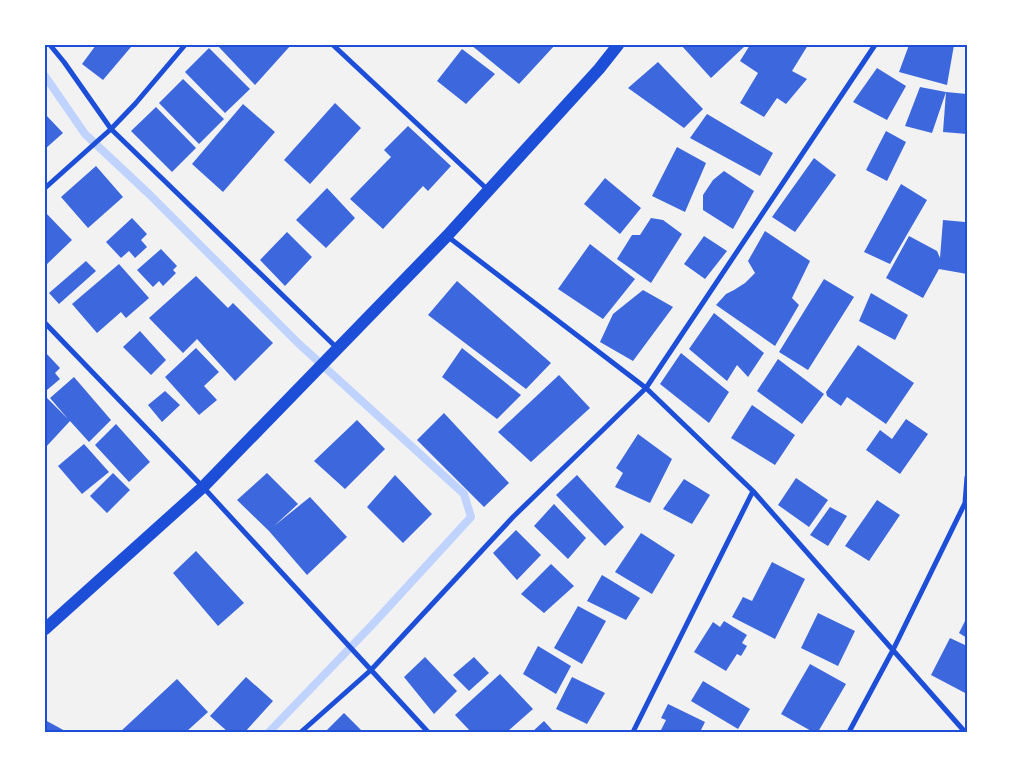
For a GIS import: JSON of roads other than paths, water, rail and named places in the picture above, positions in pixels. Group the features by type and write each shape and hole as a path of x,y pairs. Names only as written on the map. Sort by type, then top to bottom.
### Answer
{"main road":[{"path":"45,629 202,487 447,236 599,69 618,45"}],"street":[{"path":"50,45 111,129 337,349"},
{"path":"45,188 111,129 185,45"},
{"path":"333,45 489,190"},
{"path":"301,732 371,670 514,517 646,388 875,45"},
{"path":"447,236 646,388 753,491 965,732"},
{"path":"45,324 202,487 428,732"},
{"path":"849,732 893,650 965,503 967,477"},
{"path":"633,732 753,491"}],"waterway":[{"path":"45,76 85,134 149,194 298,343 464,494 471,517 372,625 269,732"}]}
